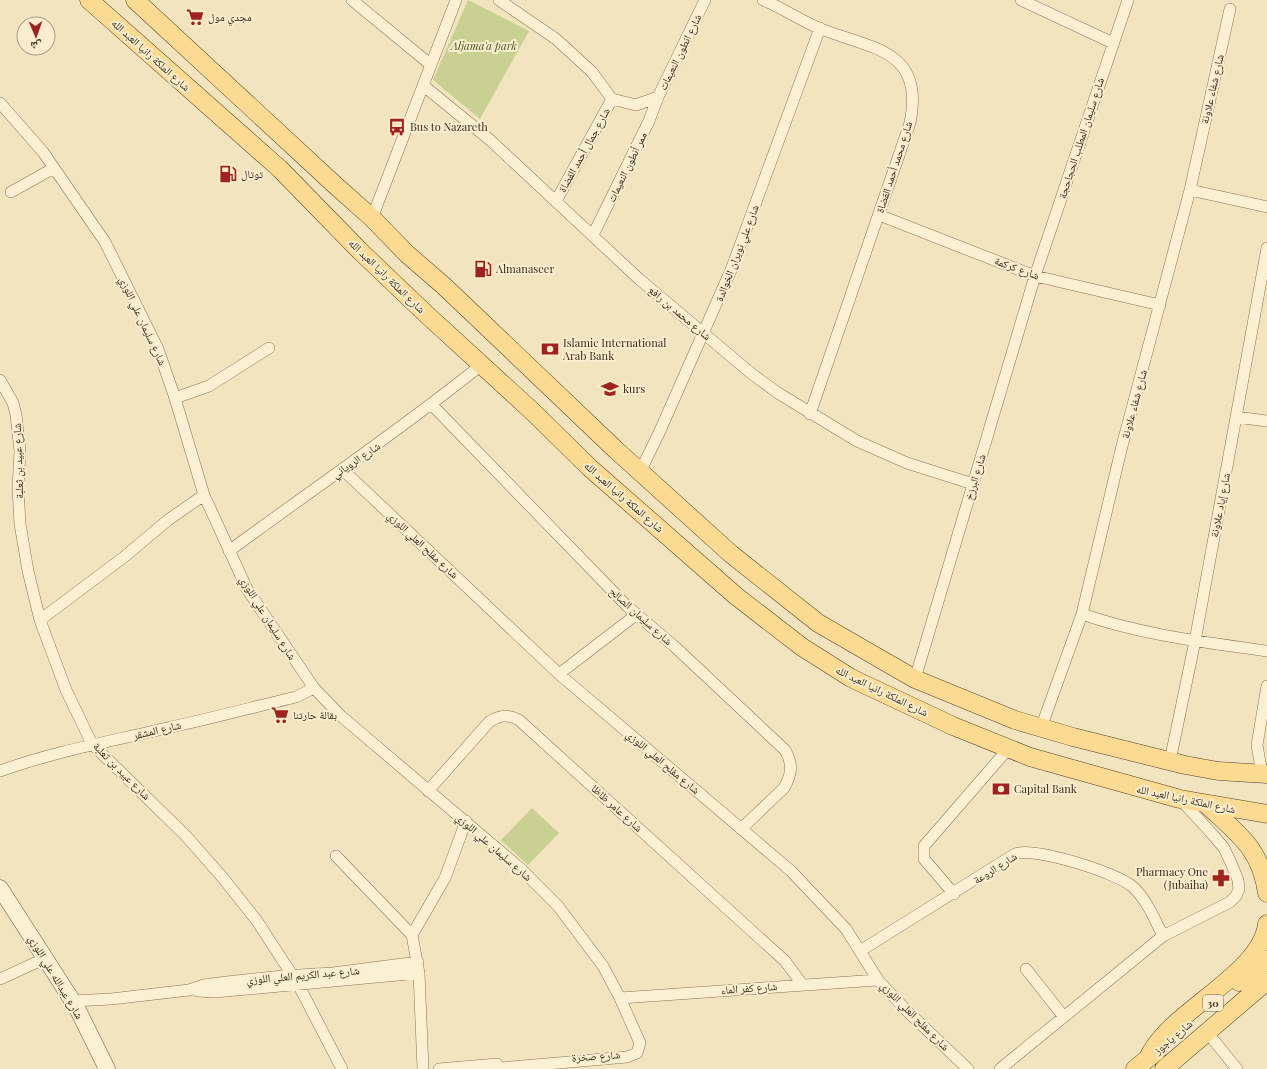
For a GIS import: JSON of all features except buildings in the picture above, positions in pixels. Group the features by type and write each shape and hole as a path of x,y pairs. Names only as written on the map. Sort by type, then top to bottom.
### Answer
{"main road":[{"name":"شارع الملكة رانيا العبد الله","path":"89,0 280,169 360,250 480,366 532,411 590,468 736,596 802,647 851,678 953,726 1008,749 1057,766 1180,799 1267,814"},
{"path":"134,0 372,218 406,254 444,286 640,472 731,554 818,623 915,679 981,707 1041,728 1170,761 1218,771 1265,774"},
{"path":"1206,804 1235,831 1262,850 1266,873 1267,893"},
{"path":"1148,1058 1153,1048 1171,1028 1230,978 1253,955 1261,944 1267,924"},
{"name":"شارع ياجوز","path":"1148,1058 1267,960"},
{"name":"شارع ياجوز","path":"1164,1069 1267,981"}],"street":[{"path":"352,0 431,65"},
{"path":"372,218 456,0"},
{"path":"499,0 556,39 592,72 612,99"},
{"name":"شارع انطون النعيمات","path":"612,99 636,105 658,97 704,0"},
{"name":"شارع محمد أحمد القضاة","path":"763,0 820,28 887,52 904,69 910,80 913,93 913,108 910,123 810,414"},
{"path":"1021,0 1113,43"},
{"name":"شارع سليمان المطلب الحجاحجة","path":"1035,276 1128,0"},
{"name":"شارع شفاء علاونة","path":"1041,728 1082,614 1122,446 1190,190 1230,9"},
{"name":"شارع علي نويران الخوالدة","path":"640,472 717,304 757,201 820,28"},
{"name":"شارع محمد بن رافع","path":"424,86 490,140 639,279 752,374 810,414 857,441 907,463 973,484"},
{"name":"ممر أنطون النعيمات","path":"593,235 649,121 658,97"},
{"name":"شارع جمال أحمد القضاة","path":"556,200 612,99"},
{"name":"شارع سليمان علي اللوزي","path":"0,103 43,152 105,242 158,349 175,398 204,495 247,589 314,688 341,716 521,869 558,906 603,966 620,998 640,1043 639,1050 634,1055"},
{"path":"11,192 54,168"},
{"path":"1190,190 1267,207"},
{"name":"شارع كركمة","path":"879,215 1035,276 1160,305"},
{"name":"شارع إياد علاونة","path":"1170,761 1195,641 1236,417 1264,279 1267,248"},
{"name":"شارع البرزخ","path":"915,679 1035,276"},
{"path":"175,398 209,386 269,348"},
{"name":"شارع الروياني","path":"229,551 342,469 386,440 480,366"},
{"name":"شارع عبيد بن ثعلبة","path":"0,380 14,403 20,451 18,489 20,524 28,571 40,620 66,690 92,744 142,791 224,878 257,921 295,980 342,1069"},
{"name":"شارع سليمان الصالح","path":"432,404 553,531 637,614 748,714 785,750 790,760 792,769 784,788 741,829"},
{"path":"1236,417 1267,421"},
{"name":"شارع مفلح العلي اللوزي","path":"342,469 559,674 791,871 842,924 878,980 906,1010 968,1069"},
{"path":"40,620 136,548 168,520 204,495"},
{"path":"559,674 637,614"},
{"path":"1082,614 1111,624 1195,641 1267,651"},
{"path":"1265,774 1257,745 1267,686"},
{"name":"شارع المشقر","path":"0,771 35,759 92,744 172,727 296,697 314,688"},
{"name":"شارع عامر ظاظا","path":"428,791 489,722 500,716 507,716 519,720 785,961 802,984"},
{"path":"954,894 924,859 924,846 1008,749"},
{"path":"1000,1069 1163,936 1230,902 1236,896 1239,889 1238,880 1224,848 1180,799"},
{"path":"412,935 444,878 466,821"},
{"name":"شارع الروعة","path":"860,951 954,894 1015,854 1026,852 1036,853 1097,869 1123,880 1140,894 1163,936"},
{"path":"336,856 412,935 419,973 423,1069"},
{"name":"شارع عبدالله علي اللوزي","path":"0,888 73,1001 107,1069"},
{"path":"0,979 46,958"},
{"name":"شارع عبد الكريم العلي اللوزي","path":"73,1001 89,1002 189,990 205,992 418,962"},
{"path":"1026,970 1064,1017"},
{"name":"شارع عبد الكريم العلي اللوزي","path":"295,980 419,973"},
{"name":"شارع كفر الماء","path":"620,998 802,984 878,980"},
{"path":"1207,1032 1237,1069"},
{"name":"شارع صخرة","path":"438,1069 620,1058 634,1055"},
{"name":"شارع صخرة","path":"490,1069 529,1064"}],"green space":[{"name":"Aljama'a park","path":"468,0 529,31 480,119 433,80"},
{"path":"532,808 559,833 528,865 501,840"}],"place":[{"name":"مجدي مول","path":"195,17"},
{"name":"Bus to Nazareth","path":"397,127"},
{"name":"توتال","path":"228,174"},
{"name":"Almanaseer","path":"483,269"},
{"name":"Islamic International Arab Bank","path":"550,349"},
{"name":"kurs","path":"610,389"},
{"name":"بقالة حارتنا","path":"280,715"},
{"name":"Capital Bank","path":"1001,789"},
{"name":"Pharmacy One (Jubaiha)","path":"1221,878"}]}
